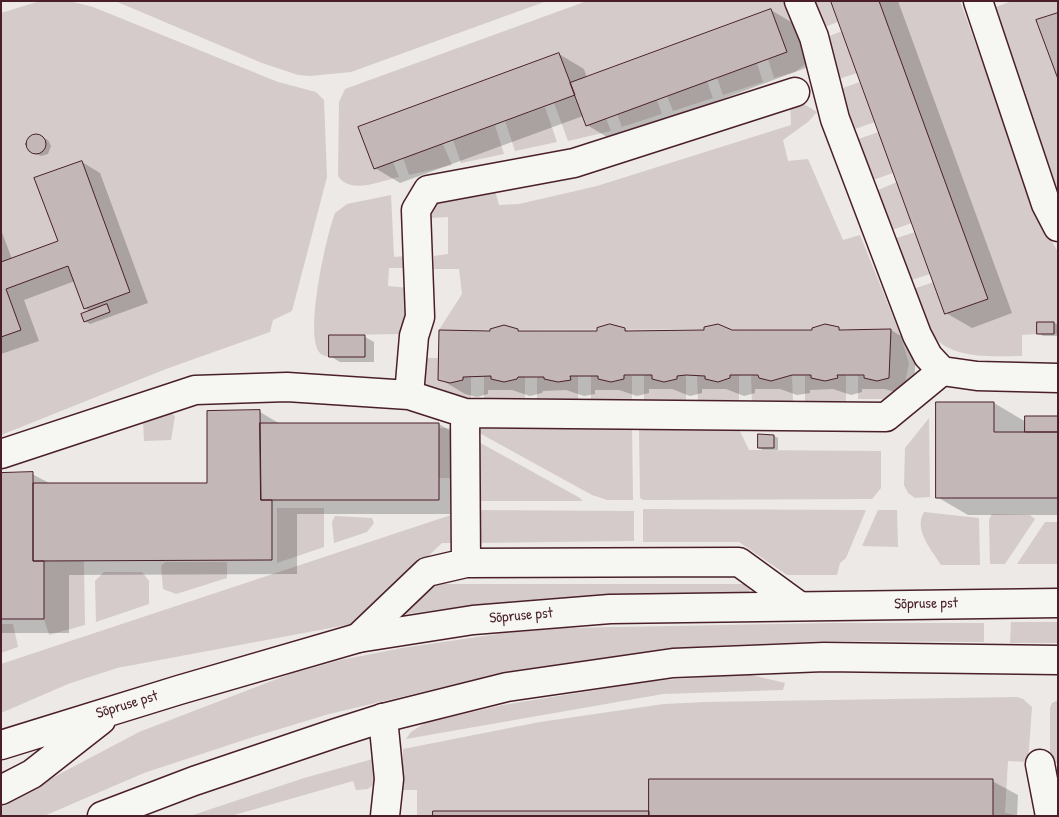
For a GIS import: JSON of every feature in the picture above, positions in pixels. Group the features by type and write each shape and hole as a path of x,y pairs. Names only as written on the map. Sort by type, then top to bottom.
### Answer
{"street":[{"path":"799,1 814,38 835,119 917,335 928,356 942,371 977,376 1058,378"},
{"path":"985,3 1046,204 1058,227"},
{"path":"409,395 414,336 420,317 416,210 428,190 574,163 795,92"},
{"path":"1,454 195,390 287,387 409,395 465,413 886,416 942,371"},
{"path":"465,413 466,563"},
{"path":"358,638 427,572 466,563 738,562 798,605"},
{"name":"Sõpruse pst","path":"1,745 114,709 358,638 473,620 610,609 1058,603"},
{"path":"102,816 194,780 383,718 507,687 673,664 824,657 1058,660"},
{"path":"1,790 32,774 114,709"},
{"path":"383,718 389,779 385,816"},
{"path":"1040,764 1050,816"}],"shaded area":[{"path":"69,1 93,7 278,82 316,92 324,100 327,177 292,311 273,320 270,332 166,369 1,435 1,13 37,2"},
{"path":"115,1 547,1 351,72 310,76 298,75 262,63"},
{"path":"587,1 791,1 809,61 795,72 774,78 768,59 787,52 771,9 570,83 559,53 359,127 374,169 393,162 399,177 358,186 343,182 338,176 339,102 345,89"},
{"path":"807,1 831,1 838,22 819,29"},
{"path":"879,1 960,1 1040,221 1058,252 1058,334 1054,334 1054,322 1037,322 1037,334 1022,335 1022,356 984,356 958,352 946,347 936,339 923,320 913,289 934,282 946,314 987,299"},
{"path":"1012,1 1058,1 1058,13 1037,21 1058,79 1058,191 993,8"},
{"path":"842,31 857,73 836,80 822,39"},
{"path":"757,63 763,82 723,95 717,78"},
{"path":"707,81 713,98 673,111 667,96"},
{"path":"860,82 875,122 855,129 840,89"},
{"path":"575,95 586,126 606,118 611,131 568,141 554,103"},
{"path":"657,100 662,114 622,127 617,114"},
{"path":"790,101 804,104 817,112 808,122 783,140 788,161 808,159 843,240 860,235 900,334 909,363 905,384 887,399 858,399 858,375 877,381 889,378 891,329 439,330 462,294 459,269 434,269 434,256 448,254 448,217 430,218 438,200 493,183 499,205 519,204 597,186 791,125"},
{"path":"545,107 557,142 515,151 505,121"},
{"path":"495,125 504,154 461,163 453,140"},
{"path":"879,132 893,173 873,180 858,139"},
{"path":"443,144 452,165 409,175 403,158"},
{"path":"897,182 912,223 892,230 876,191"},
{"path":"391,195 394,257 406,256 410,268 389,268 388,286 408,288 405,334 329,335 329,357 323,355 319,352 315,341 314,325 322,262 335,213 347,204"},
{"path":"915,232 930,274 909,281 894,239"},
{"path":"418,358 439,358 463,380 463,377 471,376 471,400 445,399 422,385"},
{"path":"624,375 632,376 632,400 591,401 591,376 598,376 598,379 611,382 624,379"},
{"path":"644,375 652,375 652,379 664,382 677,379 677,376 686,375 686,401 644,401"},
{"path":"697,375 705,376 705,379 718,382 730,379 730,375 739,375 739,401 698,402"},
{"path":"751,375 758,375 759,378 771,381 792,375 793,401 752,402"},
{"path":"811,375 812,378 825,381 837,378 837,375 846,375 846,401 805,402 805,376"},
{"path":"484,376 491,376 491,379 504,382 517,379 518,377 525,377 525,400 484,400"},
{"path":"537,376 558,382 570,380 570,376 578,376 578,400 537,400"},
{"path":"169,411 175,416 171,440 144,441 143,421"},
{"path":"929,418 930,497 915,498 908,493 904,485 905,448"},
{"path":"738,427 749,450 881,451 881,488 872,499 643,500 640,498 639,428"},
{"path":"439,428 457,428 458,478 439,478"},
{"path":"632,428 633,500 607,500 592,495 472,429"},
{"path":"475,440 580,498 582,501 475,501"},
{"path":"277,508 324,508 324,547 277,563"},
{"path":"643,509 866,510 846,558 840,563 837,575 787,575 739,542 643,542"},
{"path":"472,510 634,511 634,541 472,543"},
{"path":"878,510 897,510 898,547 862,546"},
{"path":"924,512 979,518 980,565 941,565 922,533 921,519"},
{"path":"457,513 459,543 442,543 357,623 117,668 68,684 1,713 1,664"},
{"path":"992,514 1030,515 1035,519 1005,564 990,564 989,520"},
{"path":"335,516 372,518 374,523 367,532 334,543 332,522"},
{"path":"1045,522 1058,522 1058,564 1017,564"},
{"path":"44,561 84,561 85,625 49,635 44,619"},
{"path":"165,562 227,562 227,578 176,594 163,589 161,566"},
{"path":"104,572 142,572 149,581 149,604 96,622 95,581"},
{"path":"436,584 747,584 753,587 748,592 573,598 443,609 399,615 431,586"},
{"path":"1011,622 1058,622 1058,643 1010,643"},
{"path":"830,623 984,623 984,642 827,641 709,646 554,665 490,676 329,714 253,737 144,773 44,816 1,816 1,805 139,732 290,674 341,660 402,648 505,633 565,628"},
{"path":"1,624 13,624 18,647 1,653"},
{"path":"747,674 785,683 783,690 663,694 406,739 411,732 425,723 503,705 651,681"},
{"path":"1017,697 1023,699 1032,707 1028,762 1008,761 1005,813 1021,816 993,816 649,779 649,811 434,811 433,816 417,816 417,790 403,790 403,749 540,722 664,704"},
{"path":"1058,700 1058,763 1050,763 1050,708 1052,703"},
{"path":"373,759 376,782 368,789 356,790 353,781 231,816 190,816 304,778"}],"building":[{"path":"831,1 879,1 988,299 945,314"},
{"path":"771,9 787,52 586,126 570,83"},
{"path":"1058,13 1058,79 1036,20"},
{"path":"559,53 575,95 374,169 358,127"},
{"path":"36,134 43,137 46,144 43,151 36,154 29,151 26,144 29,137"},
{"path":"82,161 130,292 84,309 68,266 6,289 21,330 1,337 1,262 58,241 34,178"},
{"path":"107,304 110,312 84,322 81,314"},
{"path":"1037,322 1054,322 1054,334 1037,334"},
{"path":"610,324 625,328 625,331 704,330 704,327 718,324 732,330 812,330 812,328 825,324 839,327 839,330 891,329 889,378 877,381 864,378 864,375 837,375 838,378 825,381 811,378 811,375 792,375 771,381 759,378 758,375 730,375 730,378 718,382 705,379 705,376 686,375 677,376 677,379 664,382 652,379 652,375 624,375 624,379 611,382 598,379 598,376 570,376 571,380 558,382 544,379 544,377 518,377 517,379 504,382 491,379 491,376 463,377 463,380 450,383 438,380 439,330 490,331 490,329 504,325 518,329 518,331 597,331 597,328"},
{"path":"329,335 365,335 365,357 329,357"},
{"path":"936,402 994,402 994,432 1058,432 1058,498 936,498"},
{"path":"260,410 261,500 272,500 272,560 33,561 33,483 207,483 207,411"},
{"path":"1025,416 1058,416 1058,432 1025,432"},
{"path":"260,423 439,423 439,500 261,500"},
{"path":"758,434 774,435 774,448 758,448"},
{"path":"33,472 33,561 44,561 44,619 1,619 1,473"},
{"path":"649,779 993,779 993,816 649,816"},
{"path":"433,811 649,811 649,816 433,816"}]}
